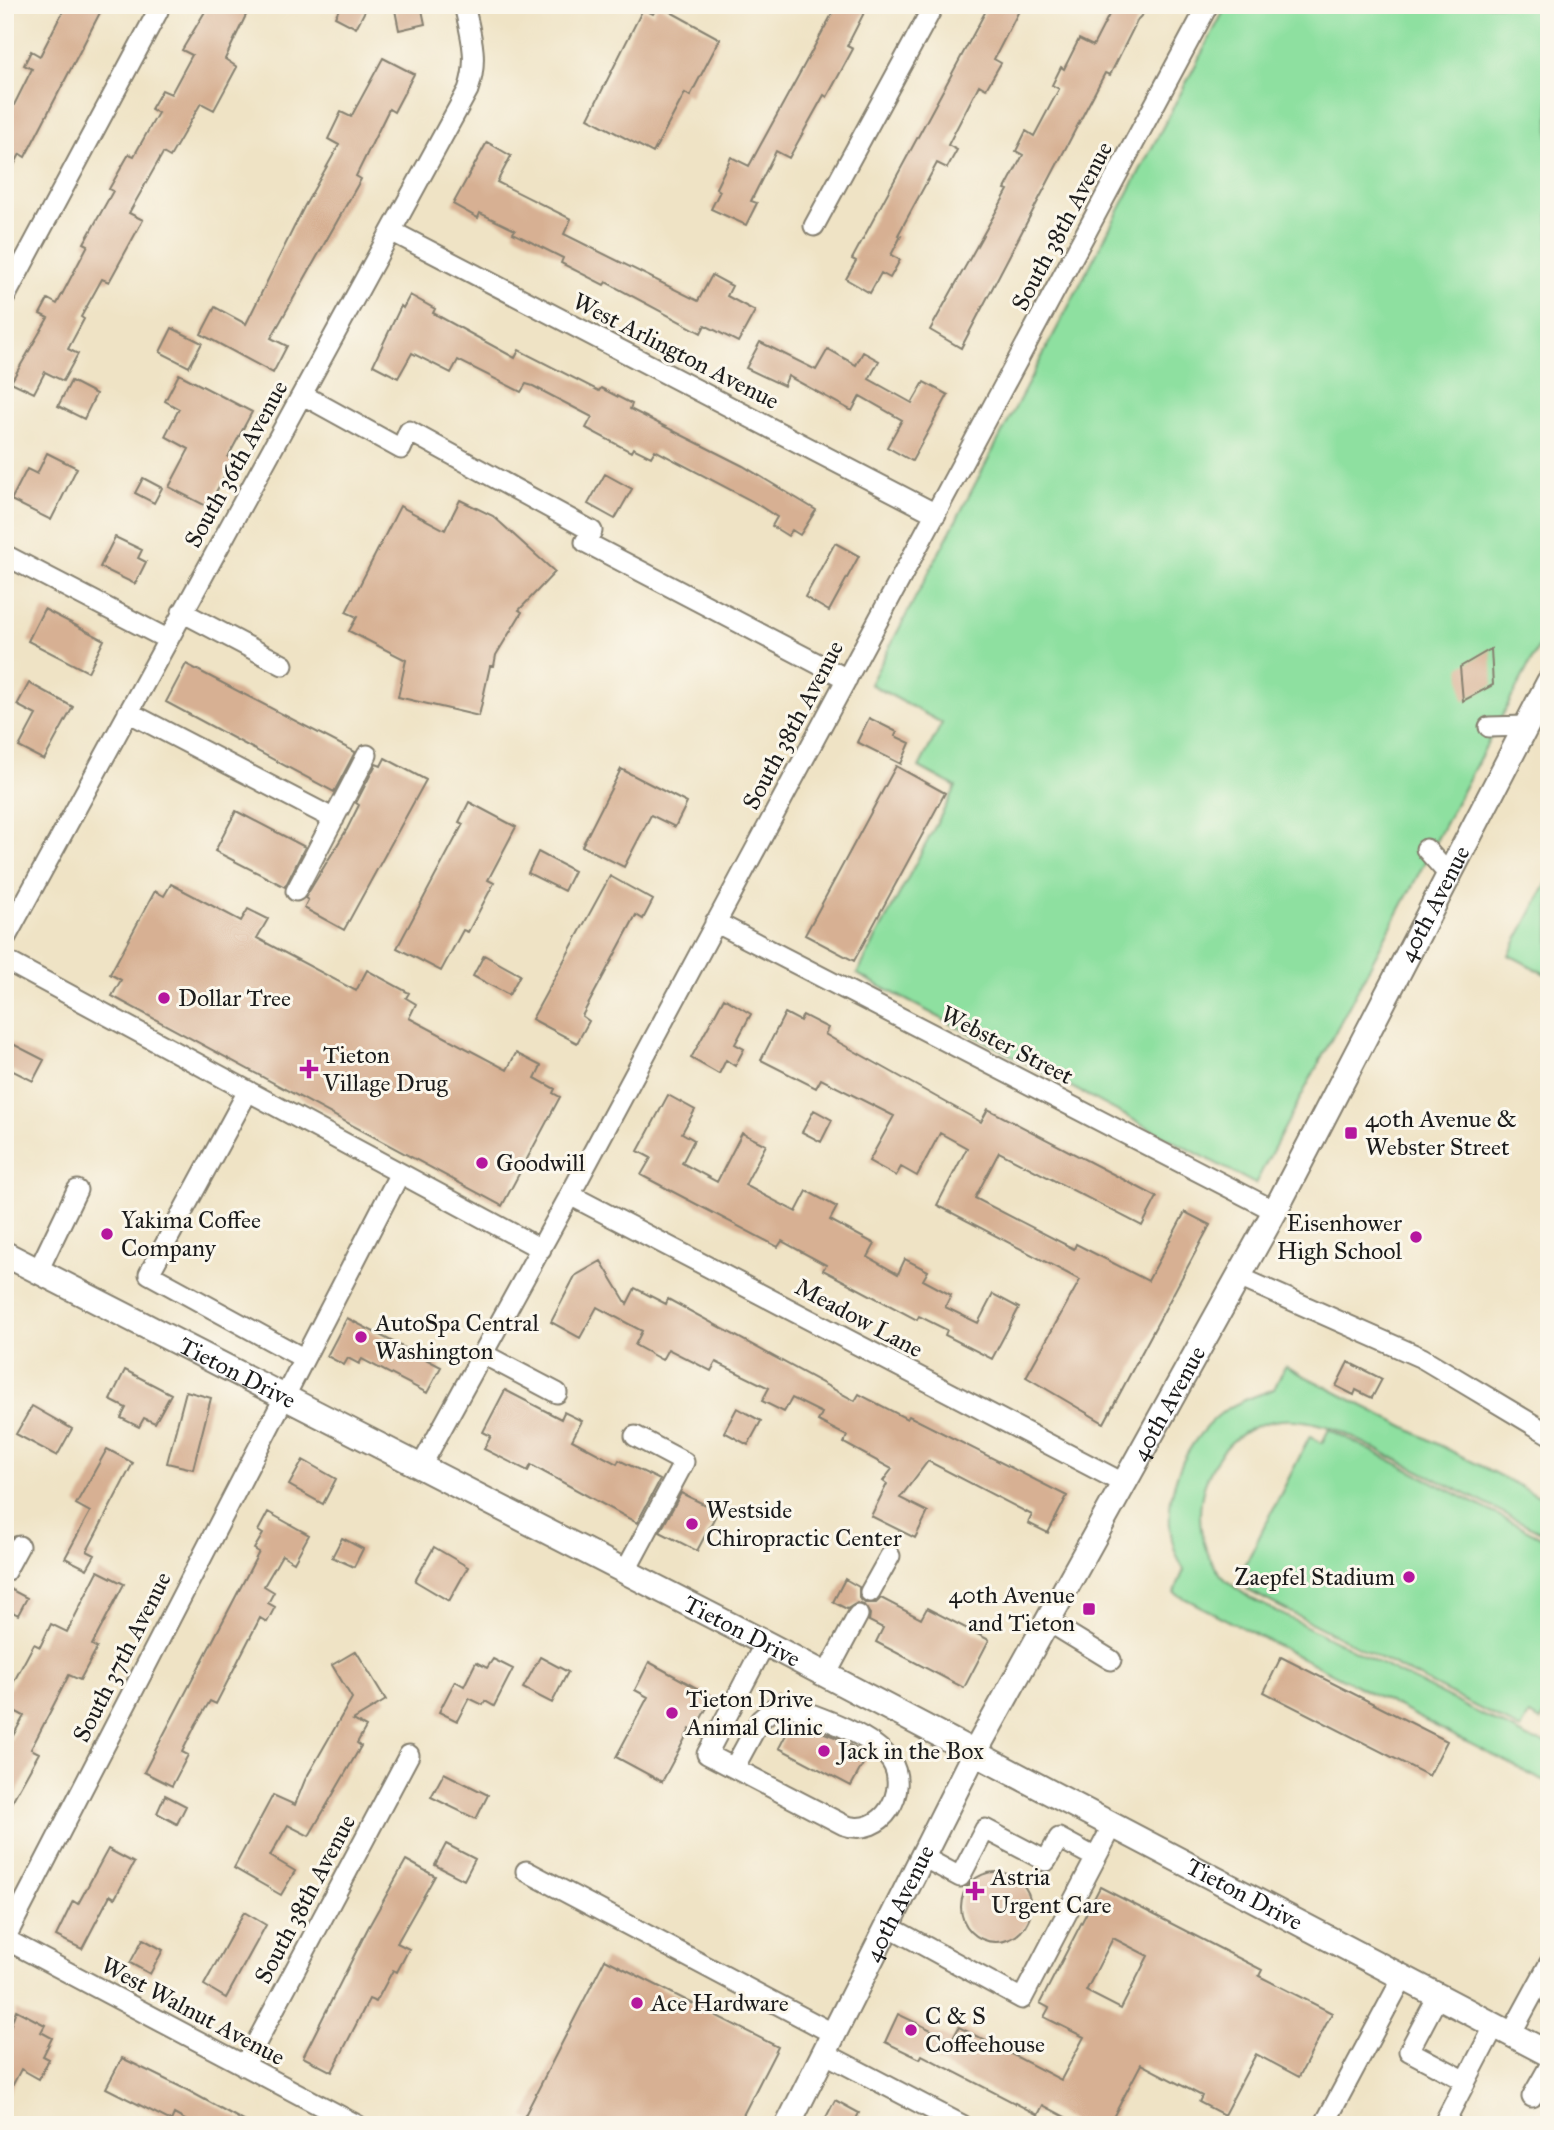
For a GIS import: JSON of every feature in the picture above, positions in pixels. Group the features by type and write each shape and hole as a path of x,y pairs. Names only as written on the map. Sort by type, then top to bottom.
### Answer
{"main road":[{"name":"40th Avenue","path":"788,2125 975,1752 1275,1211 1549,682"},
{"name":"Tieton Drive","path":"5,1254 765,1643 1549,2054"}],"street":[{"name":"South 36th Avenue","path":"5,939 167,639 393,232 475,73 475,53 464,5"},
{"path":"814,226 933,5"},
{"name":"South 38th Avenue","path":"420,1468 541,1249 1208,5"},
{"path":"5,297 158,11"},
{"name":"West Arlington Avenue","path":"393,232 936,514"},
{"path":"303,395 401,449 409,431 592,531 585,542 847,679"},
{"path":"5,555 167,639"},
{"path":"182,612 283,666"},
{"path":"128,712 334,819"},
{"path":"1489,727 1526,726"},
{"path":"296,891 367,755"},
{"path":"1426,849 1449,875"},
{"name":"Webster Street","path":"715,922 1275,1211"},
{"path":"5,960 541,1249"},
{"path":"248,1091 149,1274 303,1358"},
{"name":"South 37th Avenue","path":"5,1939 400,1173"},
{"path":"38,1270 77,1190"},
{"name":"Meadow Lane","path":"570,1195 1125,1484"},
{"path":"1239,1277 1422,1358 1549,1434"},
{"path":"483,1354 557,1393"},
{"path":"625,1572 684,1462 635,1436"},
{"path":"5,1572 19,1546"},
{"path":"870,1592 890,1556"},
{"path":"826,1675 858,1615"},
{"path":"1049,1622 1111,1660"},
{"path":"734,1768 760,1720 780,1703 822,1718 876,1748 891,1761 897,1778 893,1801 882,1819 864,1829 856,1829 734,1768 707,1754 765,1643"},
{"name":"South 38th Avenue","path":"244,2066 409,1755"},
{"path":"888,1926 1022,1999 1113,1825"},
{"path":"923,1857 960,1877 985,1829 1046,1861 1059,1838 1096,1857"},
{"path":"526,1871 829,2043 962,2125"},
{"name":"West Walnut Avenue","path":"5,1939 358,2125"},
{"path":"1443,2125 1466,2081 1549,1964"},
{"path":"1324,2125 1403,1977"},
{"path":"1438,1996 1409,2051 1466,2081"},
{"path":"1532,2097 1549,2067"}],"green space":[{"path":"1227,5 1549,5 1549,627 1255,1184 857,974 956,787 919,767 942,723 870,684"},
{"path":"1549,879 1549,976 1509,955"},
{"path":"1285,1366 1549,1501 1549,1536 1336,1429 1305,1421 1281,1420 1249,1430 1229,1444 1214,1464 1204,1486 1200,1510 1202,1535 1210,1558 1225,1579 1250,1598 1530,1739 1549,1744 1549,1784 1174,1593 1184,1570 1170,1528 1170,1506 1182,1463 1207,1426 1230,1407 1274,1389"},
{"path":"1329,1429 1549,1541 1549,1705 1541,1721 1529,1715 1521,1730 1247,1590 1255,1575 1243,1569 1310,1436 1322,1443"}],"building":[{"path":"66,5 104,5 25,157 20,154 5,182 5,111 10,113 32,69 24,65 31,51 40,56"},
{"path":"209,5 247,5 244,11 247,13 225,59 237,67 214,110 201,103 170,157 163,153 129,213 143,220 109,282 102,279 81,317 84,319 68,349 78,354 63,381 45,372 34,393 11,382 48,318 40,314 48,299 57,304 88,245 84,243 113,191 109,189 129,154 134,156 158,113 151,109 162,90 171,94 192,55 182,50"},
{"path":"341,5 368,5 356,28 335,17"},
{"path":"394,5 421,5 425,24 399,30"},
{"path":"658,5 720,39 690,96 685,93 653,153 588,118 643,9 653,14"},
{"path":"837,5 868,5 847,46 853,49 827,97 824,95 789,158 776,151 751,201 757,203 746,225 711,209 720,191 716,188 731,157 749,166"},
{"path":"989,5 1022,5 994,59 1001,63 986,89 979,85 948,145 957,150 947,168 937,163 898,235 901,236 891,255 900,260 890,278 881,273 870,293 846,279 856,261 852,259"},
{"path":"1114,5 1152,5 1138,19 1110,75 1105,73 961,348 930,330 1008,190 1005,189 1023,155 1016,151 1026,131 1034,136 1059,89 1052,85 1061,67 1064,69 1079,39 1093,46"},
{"path":"383,58 414,74 394,112 389,109 356,176 361,179 271,338 287,346 273,373 201,334 215,307 246,324 304,207 339,145 328,139 341,112 351,117"},
{"path":"487,142 511,156 497,182 571,219 564,234 698,301 712,275 732,286 727,296 755,311 738,342 705,325 701,333 606,282 604,285 561,263 563,258 513,233 515,230 480,213 478,218 453,204"},
{"path":"410,295 435,309 433,313 515,358 519,350 599,391 601,388 632,404 630,409 743,466 816,510 800,535 792,530 788,536 772,526 777,517 752,501 655,450 651,457 633,448 631,452 586,428 592,417 533,386 526,384 521,392 458,360 451,373 412,353 398,378 373,365 401,306 403,308"},
{"path":"172,328 202,343 189,367 160,352"},
{"path":"760,342 816,370 828,349 856,365 863,352 879,361 869,379 912,403 924,382 948,395 912,461 887,447 902,420 860,396 852,411 788,376 784,386 746,368"},
{"path":"179,374 252,412 228,457 233,460 208,507 169,487 189,449 165,436 179,409 165,401"},
{"path":"71,381 96,394 84,419 58,406"},
{"path":"47,453 77,468 51,520 11,500 27,469 37,474"},
{"path":"605,474 632,489 615,519 588,504"},
{"path":"143,478 162,488 154,503 135,493"},
{"path":"460,500 493,516 555,572 519,610 522,612 496,655 494,666 490,666 479,716 398,697 406,660 349,631 357,617 346,612 400,506 445,530"},
{"path":"115,537 142,550 138,558 146,562 135,584 100,567"},
{"path":"835,543 859,556 829,611 805,597"},
{"path":"44,609 104,640 88,672 28,641"},
{"path":"1491,649 1493,685 1463,701 1460,667"},
{"path":"186,664 355,752 334,792 166,702"},
{"path":"29,683 73,707 44,760 19,747 36,715 17,705"},
{"path":"869,718 897,732 895,736 910,743 901,764 857,742"},
{"path":"385,758 426,780 344,930 304,908 308,900 305,898 347,829 359,805 356,803 376,764 381,766"},
{"path":"896,766 945,793 854,961 805,935"},
{"path":"621,769 687,803 675,827 651,815 624,867 582,846"},
{"path":"469,802 516,827 488,880 494,883 468,932 463,930 441,971 397,948 463,824 459,822"},
{"path":"236,811 305,847 285,887 215,851"},
{"path":"538,852 574,871 564,891 528,873"},
{"path":"610,876 653,900 643,919 636,915 582,1016 589,1021 577,1043 532,1019"},
{"path":"171,884 241,921 248,909 268,919 257,938 356,991 367,970 409,993 406,998 416,1004 409,1018 507,1070 516,1053 541,1066 535,1078 555,1089 553,1093 560,1097 502,1206 112,996 121,980 110,974 155,891 164,896"},
{"path":"484,955 520,975 509,995 473,976"},
{"path":"724,998 751,1014 735,1044 744,1049 735,1066 726,1060 719,1074 691,1058"},
{"path":"785,1013 800,1021 803,1015 828,1028 825,1034 981,1122 988,1109 1157,1197 1142,1226 999,1152 975,1198 1074,1249 1076,1244 1148,1281 1185,1212 1210,1225 1104,1423 1026,1377 1080,1280 937,1205 967,1148 940,1133 917,1176 901,1167 896,1176 869,1161 894,1116 821,1079 816,1088 761,1060"},
{"path":"5,1040 44,1060 33,1081 5,1067"},
{"path":"668,1095 695,1110 682,1133 694,1140 682,1163 717,1182 742,1133 766,1145 745,1185 796,1212 807,1191 837,1207 830,1220 875,1244 868,1257 898,1274 905,1259 928,1271 923,1280 951,1295 945,1307 978,1323 993,1294 1019,1308 992,1359 945,1335 947,1330 919,1316 917,1320 823,1270 826,1265 782,1241 778,1247 641,1175 651,1158 638,1151"},
{"path":"814,1110 832,1120 821,1142 802,1132"},
{"path":"601,1261 627,1304 635,1288 666,1304 668,1299 855,1401 859,1394 907,1419 909,1416 1067,1496 1048,1533 1028,1523 1032,1515 928,1461 900,1498 928,1512 915,1538 871,1516 887,1484 883,1481 892,1469 844,1443 847,1436 818,1421 822,1413 792,1398 784,1412 762,1401 769,1388 716,1362 711,1371 668,1349 662,1360 635,1345 642,1331 597,1307 580,1338 551,1322 575,1276"},
{"name":"AutoSpa Central Washington","path":"347,1318 441,1367 427,1393 362,1359 359,1364 348,1358 344,1365 327,1356"},
{"path":"1348,1362 1382,1379 1372,1398 1356,1390 1354,1395 1336,1386"},
{"path":"125,1370 171,1394 155,1423 144,1418 139,1427 121,1418 126,1408 110,1400"},
{"path":"505,1390 561,1419 564,1412 582,1421 572,1440 617,1464 619,1460 660,1480 637,1523 531,1465 528,1471 484,1449 491,1436 483,1432"},
{"path":"186,1391 211,1398 193,1469 167,1463"},
{"path":"32,1406 72,1429 57,1456 16,1434"},
{"path":"737,1408 761,1421 748,1445 724,1432"},
{"path":"107,1449 133,1463 87,1551 95,1555 87,1569 65,1558 90,1512 76,1504"},
{"path":"303,1460 336,1479 323,1504 289,1485"},
{"name":"Westside Chiropractic Center","path":"681,1493 718,1511 697,1551 660,1532"},
{"path":"268,1512 309,1535 294,1562 282,1555 264,1586 274,1592 268,1603 275,1607 267,1622 260,1618 216,1704 210,1701 196,1724 182,1752 188,1755 172,1786 144,1772 259,1552 254,1549 263,1534 258,1531"},
{"path":"342,1538 363,1549 354,1567 332,1557"},
{"path":"434,1547 468,1567 449,1601 415,1581"},
{"path":"98,1571 124,1584 92,1645 97,1648 80,1680 69,1675 31,1749 39,1753 5,1814 5,1750 24,1716 5,1706 5,1698 34,1644 40,1647 51,1624 67,1632"},
{"path":"845,1579 859,1587 859,1598 865,1603 876,1603 881,1598 921,1619 927,1608 989,1640 964,1688 876,1642 883,1628 869,1621 870,1614 864,1605 857,1603 847,1609 833,1602"},
{"path":"10,1589 27,1598 18,1615 5,1608"},
{"path":"356,1651 386,1700 353,1720 366,1727 357,1743 361,1746 309,1836 288,1825 270,1856 295,1871 281,1895 234,1868 273,1795 295,1805 305,1780 352,1698 332,1665"},
{"path":"540,1657 568,1672 552,1703 523,1688"},
{"path":"1281,1657 1447,1741 1429,1776 1264,1692"},
{"path":"493,1659 513,1669 494,1706 485,1701 483,1705 469,1698 457,1721 439,1712 455,1681 464,1686 476,1662 487,1668"},
{"name":"Tieton Drive Animal Clinic","path":"649,1662 713,1697 694,1731 690,1729 662,1782 616,1757 648,1697 635,1690"},
{"name":"Jack in the Box","path":"793,1721 835,1737 868,1755 851,1786 779,1748"},
{"path":"444,1773 488,1795 476,1819 431,1797"},
{"path":"165,1795 186,1806 177,1824 157,1813"},
{"path":"446,1844 475,1859 464,1880 435,1865"},
{"path":"108,1849 134,1863 115,1898 110,1895 82,1949 56,1936 73,1901 78,1904"},
{"path":"406,1860 435,1876 397,1943 409,1949 397,1972 393,1970 376,2002 369,1999 332,2072 303,2057 368,1928"},
{"path":"1003,1872 1016,1878 1025,1887 1029,1893 1029,1921 1021,1932 1010,1940 989,1942 971,1932 963,1921 961,1900 971,1882 982,1874"},
{"path":"1100,1887 1262,1970 1259,1976 1332,2013 1299,2077 1256,2054 1224,2115 1199,2102 1202,2096 1141,2064 1109,2125 1080,2125 1043,2105 1038,2115 922,2055 920,2059 885,2042 898,2014 952,2040 959,2027 1061,2080 1084,2037 1044,2017 1049,2008 1040,2003","holes":["1113,1938 1148,1956 1121,2009 1086,1991"]},
{"path":"244,1912 266,1925 226,1998 204,1985"},
{"path":"143,1939 163,1950 150,1974 130,1963"},
{"name":"Ace Hardware","path":"605,1959 778,2047 738,2125 539,2125 524,2117"},
{"path":"16,2010 45,2025 41,2032 52,2038 43,2056 49,2059 39,2079 21,2069 5,2100 5,2042"},
{"path":"122,2058 251,2125 194,2125 174,2114 171,2121 106,2088"},
{"path":"835,2100 859,2113 853,2125 822,2125"}],"place":[{"name":"Dollar Tree","path":"164,998"},
{"name":"Tieton Village Drug","path":"309,1069"},
{"name":"40th Avenue & Webster Street","path":"1351,1133"},
{"name":"Goodwill","path":"482,1163"},
{"name":"Yakima Coffee Company","path":"107,1234"},
{"name":"Eisenhower High School","path":"1416,1237"},
{"name":"AutoSpa Central Washington","path":"361,1337"},
{"name":"Westside Chiropractic Center","path":"692,1524"},
{"name":"Zaepfel Stadium","path":"1409,1577"},
{"name":"40th Avenue and Tieton","path":"1089,1609"},
{"name":"Tieton Drive Animal Clinic","path":"672,1713"},
{"name":"Jack in the Box","path":"824,1751"},
{"name":"Astria Urgent Care","path":"975,1891"},
{"name":"Ace Hardware","path":"637,2003"},
{"name":"C & S Coffeehouse","path":"911,2030"}]}
